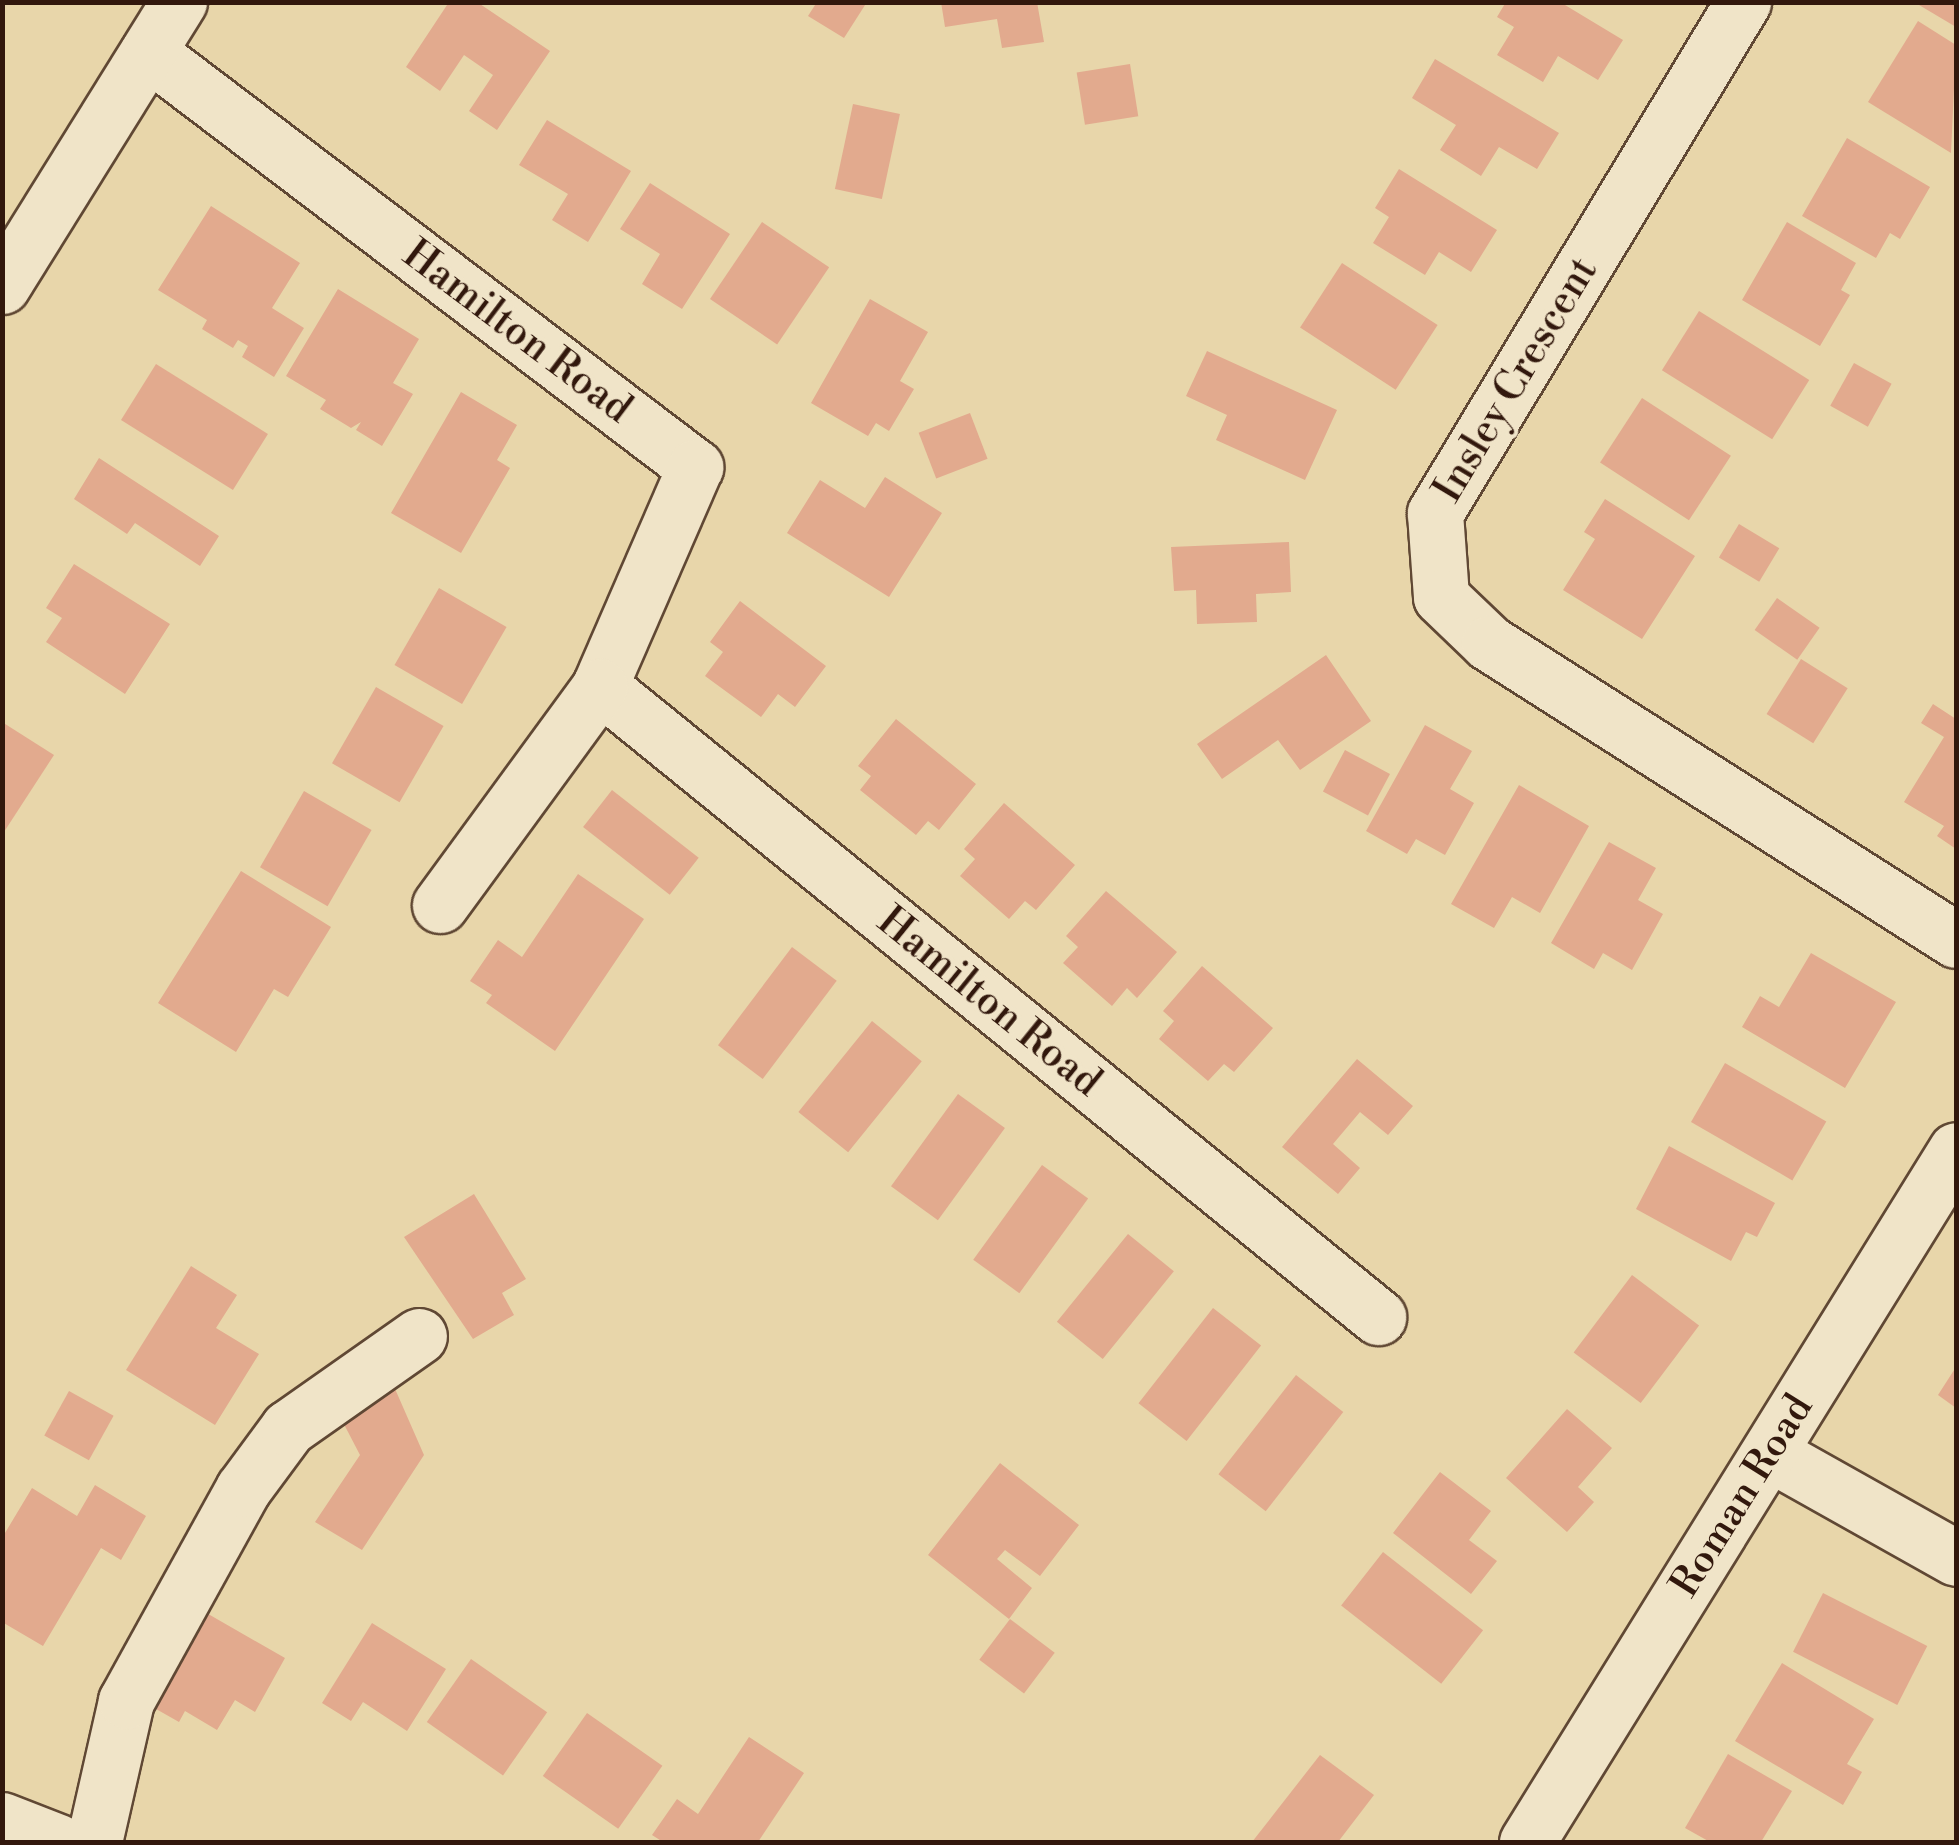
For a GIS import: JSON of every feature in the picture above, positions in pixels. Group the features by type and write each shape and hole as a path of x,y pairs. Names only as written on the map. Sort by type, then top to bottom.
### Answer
{"street":[{"path":"2,286 179,2"},
{"name":"Insley Crescent","path":"1742,2 1434,512 1441,597 1489,643 1956,940"},
{"name":"Hamilton Road","path":"148,52 695,467 600,686 440,905"},
{"name":"Hamilton Road","path":"600,686 1378,1317"},
{"name":"Roman Road","path":"1527,1842 1956,1150"},
{"path":"94,1842 126,1701 243,1490 288,1428 419,1336"},
{"path":"1769,1453 1956,1558"},
{"path":"2,1820 58,1842"}],"building":[{"path":"449,2 477,2 550,51 497,130 469,111 493,75 464,55 440,91 406,67"},
{"path":"817,2 867,2 844,38 808,16"},
{"path":"941,2 1037,2 1044,42 1002,48 997,19 945,27"},
{"path":"1506,2 1560,2 1623,40 1598,80 1558,56 1543,82 1497,55 1514,27 1497,17"},
{"path":"1914,2 1956,2 1956,27"},
{"path":"1918,21 1956,45 1951,153 1868,102"},
{"path":"1435,59 1559,133 1537,169 1499,147 1481,176 1440,150 1456,125 1412,98"},
{"path":"1130,64 1138,116 1085,125 1077,72"},
{"path":"853,104 900,114 882,199 835,189"},
{"path":"547,120 631,171 588,242 552,220 568,194 519,165"},
{"path":"1847,138 1930,187 1900,239 1890,233 1876,258 1802,216"},
{"path":"1399,169 1497,230 1471,272 1439,252 1425,275 1373,243 1389,217 1375,208"},
{"path":"650,183 730,234 682,309 642,284 660,254 620,229"},
{"path":"211,206 300,263 272,308 304,328 274,377 242,357 248,346 238,340 233,348 202,329 207,320 158,290"},
{"path":"762,222 829,267 777,344 710,299"},
{"path":"1787,222 1856,263 1841,290 1850,295 1820,346 1742,300"},
{"path":"1342,263 1438,325 1396,390 1300,328"},
{"path":"338,289 419,339 393,383 413,394 382,446 356,430 361,422 351,428 320,409 326,400 286,376"},
{"path":"870,299 928,332 900,381 914,389 889,431 876,423 868,436 811,403"},
{"path":"1699,311 1809,380 1772,439 1662,370"},
{"path":"1207,351 1337,410 1305,480 1216,440 1227,415 1186,396"},
{"path":"1854,363 1892,384 1868,427 1830,406"},
{"path":"156,364 268,434 233,490 121,420"},
{"path":"461,392 517,425 497,460 510,468 461,553 391,513"},
{"path":"1642,398 1731,456 1689,520 1600,463"},
{"path":"970,413 988,459 936,478 919,433"},
{"path":"99,458 219,536 200,566 135,523 127,534 74,499"},
{"path":"885,477 942,513 889,597 787,533 820,480 865,508"},
{"path":"1605,499 1695,556 1642,639 1563,590 1595,539 1584,532"},
{"path":"1739,524 1779,548 1759,582 1719,557"},
{"path":"1289,542 1291,592 1256,594 1257,622 1197,624 1196,590 1174,591 1171,547"},
{"path":"74,564 170,624 125,694 46,642 62,618 46,608"},
{"path":"439,588 507,627 462,704 394,665"},
{"path":"1777,598 1820,628 1797,660 1755,630"},
{"path":"740,601 826,666 795,707 778,694 761,717 705,676 723,652 710,642"},
{"path":"1326,655 1371,721 1300,770 1278,740 1222,779 1197,744"},
{"path":"1801,659 1848,688 1813,743 1767,714"},
{"path":"376,687 444,726 400,802 332,763"},
{"path":"1933,704 1956,719 1956,849 1937,836 1944,826 1904,802 1944,737 1921,723"},
{"path":"896,719 976,784 939,830 928,821 916,835 860,790 871,776 858,766"},
{"path":"2,722 54,755 2,835"},
{"path":"1425,725 1472,751 1450,789 1474,803 1445,855 1416,839 1407,854 1366,831"},
{"path":"1345,750 1390,774 1368,815 1323,791"},
{"path":"1519,785 1589,826 1540,913 1512,897 1494,928 1451,904"},
{"path":"612,790 699,858 670,895 583,827"},
{"path":"304,791 372,830 328,906 260,867"},
{"path":"1004,803 1075,865 1036,910 1025,901 1009,919 960,876 975,859 964,849"},
{"path":"1609,842 1656,868 1638,900 1663,914 1632,970 1603,953 1594,969 1551,943"},
{"path":"241,871 331,927 288,997 274,989 236,1052 158,1003"},
{"path":"578,874 644,919 555,1051 486,1003 492,995 470,981 498,940 522,957"},
{"path":"1106,891 1177,952 1137,998 1127,988 1112,1006 1063,963 1078,947 1066,936"},
{"path":"792,947 837,981 763,1079 718,1045"},
{"path":"1811,953 1896,1002 1845,1088 1742,1027 1760,996 1779,1007"},
{"path":"1202,966 1273,1028 1234,1072 1224,1064 1208,1081 1159,1039 1174,1021 1163,1011"},
{"path":"872,1021 922,1061 848,1152 798,1112"},
{"path":"1357,1059 1413,1106 1388,1135 1360,1112 1333,1144 1360,1168 1338,1194 1282,1147"},
{"path":"1725,1063 1826,1122 1792,1180 1691,1122"},
{"path":"958,1094 1005,1128 938,1220 891,1186"},
{"path":"1669,1146 1775,1203 1757,1237 1746,1232 1731,1261 1636,1209"},
{"path":"1042,1165 1088,1199 1019,1293 973,1260"},
{"path":"474,1194 526,1279 502,1293 514,1315 473,1339 404,1237"},
{"path":"1128,1234 1174,1271 1103,1359 1057,1322"},
{"path":"191,1266 237,1295 216,1328 259,1354 215,1425 126,1370"},
{"path":"1632,1275 1699,1326 1641,1403 1574,1352"},
{"path":"1213,1308 1261,1346 1187,1441 1139,1403"},
{"path":"1956,1367 1956,1408 1938,1395"},
{"path":"1296,1375 1343,1412 1266,1511 1218,1474"},
{"path":"392,1382 424,1455 362,1550 315,1522 360,1455 335,1407"},
{"path":"69,1391 114,1416 89,1460 44,1436"},
{"path":"1567,1409 1612,1448 1578,1487 1594,1502 1567,1532 1506,1478"},
{"path":"1000,1463 1079,1525 1040,1576 1005,1550 997,1559 1032,1588 1009,1619 928,1555"},
{"path":"1440,1472 1491,1511 1469,1540 1497,1561 1471,1594 1393,1533"},
{"path":"95,1485 146,1516 121,1560 101,1548 43,1646 2,1622 2,1538 32,1488 77,1516"},
{"path":"1383,1552 1483,1630 1441,1684 1341,1606"},
{"path":"1823,1593 1927,1646 1897,1705 1793,1652"},
{"path":"203,1611 285,1658 255,1712 235,1700 217,1730 185,1711 179,1722 149,1705"},
{"path":"1010,1619 1055,1653 1024,1693 979,1660"},
{"path":"372,1623 446,1669 407,1731 363,1702 351,1721 322,1703"},
{"path":"471,1659 547,1712 503,1775 427,1722"},
{"path":"1782,1663 1874,1719 1847,1764 1862,1772 1843,1805 1735,1741"},
{"path":"587,1713 662,1766 618,1829 543,1776"},
{"path":"749,1737 804,1773 758,1842 663,1842 652,1835 677,1799 698,1814"},
{"path":"1728,1754 1792,1791 1761,1842 1710,1842 1685,1828"},
{"path":"1320,1755 1374,1795 1338,1842 1252,1842"}]}
